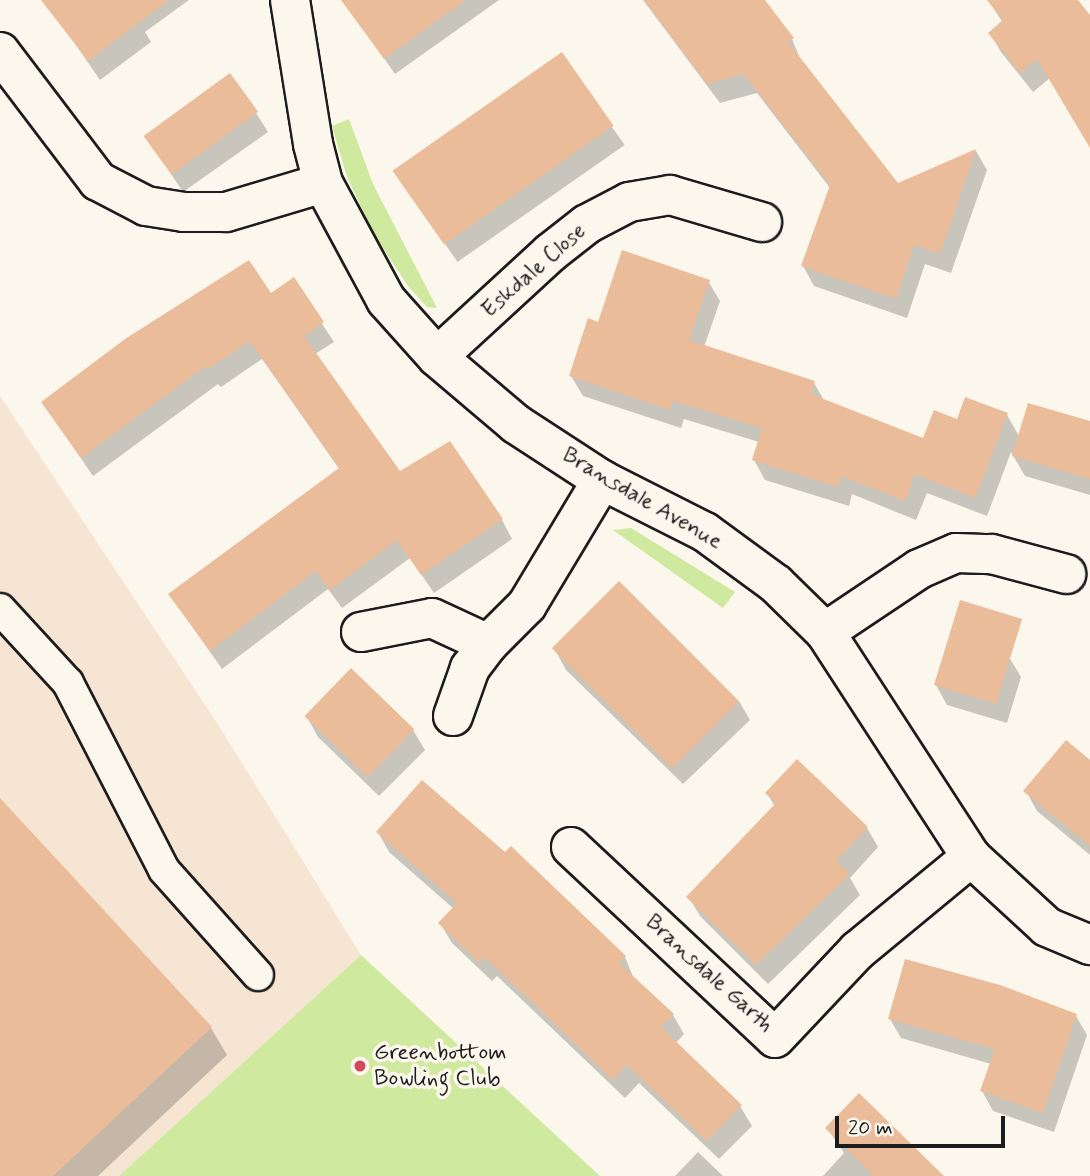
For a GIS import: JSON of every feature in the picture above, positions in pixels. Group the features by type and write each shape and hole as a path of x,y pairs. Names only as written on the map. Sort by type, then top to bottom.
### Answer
{"street":[{"name":"Bransdale Avenue","path":"290,0 323,183 386,300 437,357 507,417 602,480 705,532 776,584 825,632 971,857 1047,927 1090,945"},
{"path":"0,52 98,181 146,206 183,212 226,212 323,183"},
{"name":"Eskdale Close","path":"437,357 550,253 587,224 629,202 670,195 762,222"},
{"path":"453,716 470,668 527,605 602,480"},
{"path":"825,632 919,569 956,553 992,554 1066,574"},
{"path":"361,632 432,618 488,645"},
{"name":"Bransdale Garth","path":"572,848 775,1038 857,951 971,857"}],"lane":[{"path":"0,608 68,683 163,870 258,975"}],"shaded area":[{"path":"0,396 217,723 361,955 119,1176 0,1176"}],"green space":[{"path":"349,119 373,184 437,308 427,307 408,286 373,233 347,177 332,126"},
{"path":"631,528 735,592 723,608 613,530"},
{"name":"Greenbottom Bowling Club","path":"361,955 600,1176 119,1176"}],"building":[{"path":"41,0 169,0 88,61"},
{"path":"341,0 466,0 384,59"},
{"path":"644,0 765,0 794,38 788,42 898,183 976,149 940,254 914,245 896,299 801,266 830,185 744,74 707,84"},
{"path":"987,0 1078,0 1090,15 1090,148 1037,59 1020,73 988,33 1003,20"},
{"path":"562,52 614,126 444,244 392,171"},
{"path":"230,73 258,112 172,175 143,136"},
{"path":"622,250 710,280 689,340 815,381 811,394 923,438 934,410 957,419 965,397 1008,413 975,498 915,474 905,501 841,476 838,487 752,460 762,428 673,401 670,410 569,376 588,318 598,322"},
{"path":"249,260 271,293 294,277 324,322 304,336 400,471 450,441 503,519 421,575 397,540 330,590 316,571 210,651 168,594 339,468 250,341 208,369 206,366 81,458 41,402 125,339"},
{"path":"1028,403 1090,421 1090,479 1012,456"},
{"path":"619,581 739,701 672,768 552,648"},
{"path":"960,600 1022,619 996,704 934,685"},
{"path":"351,668 414,729 368,777 304,716"},
{"path":"1066,740 1090,760 1090,846 1023,791"},
{"path":"797,759 868,827 836,861 850,874 756,965 686,897 776,803 765,793"},
{"path":"422,780 505,852 511,846 626,956 619,963 674,1014 661,1027 742,1105 707,1141 627,1065 613,1080 485,957 480,963 438,923 457,903 376,832"},
{"path":"0,798 212,1027 53,1176 0,1176"},
{"path":"905,959 1000,985 1077,1014 1043,1113 980,1091 995,1049 888,1019"},
{"path":"859,1093 944,1176 874,1176 825,1128"}],"place":[{"name":"Greenbottom Bowling Club","path":"360,1066"}]}
